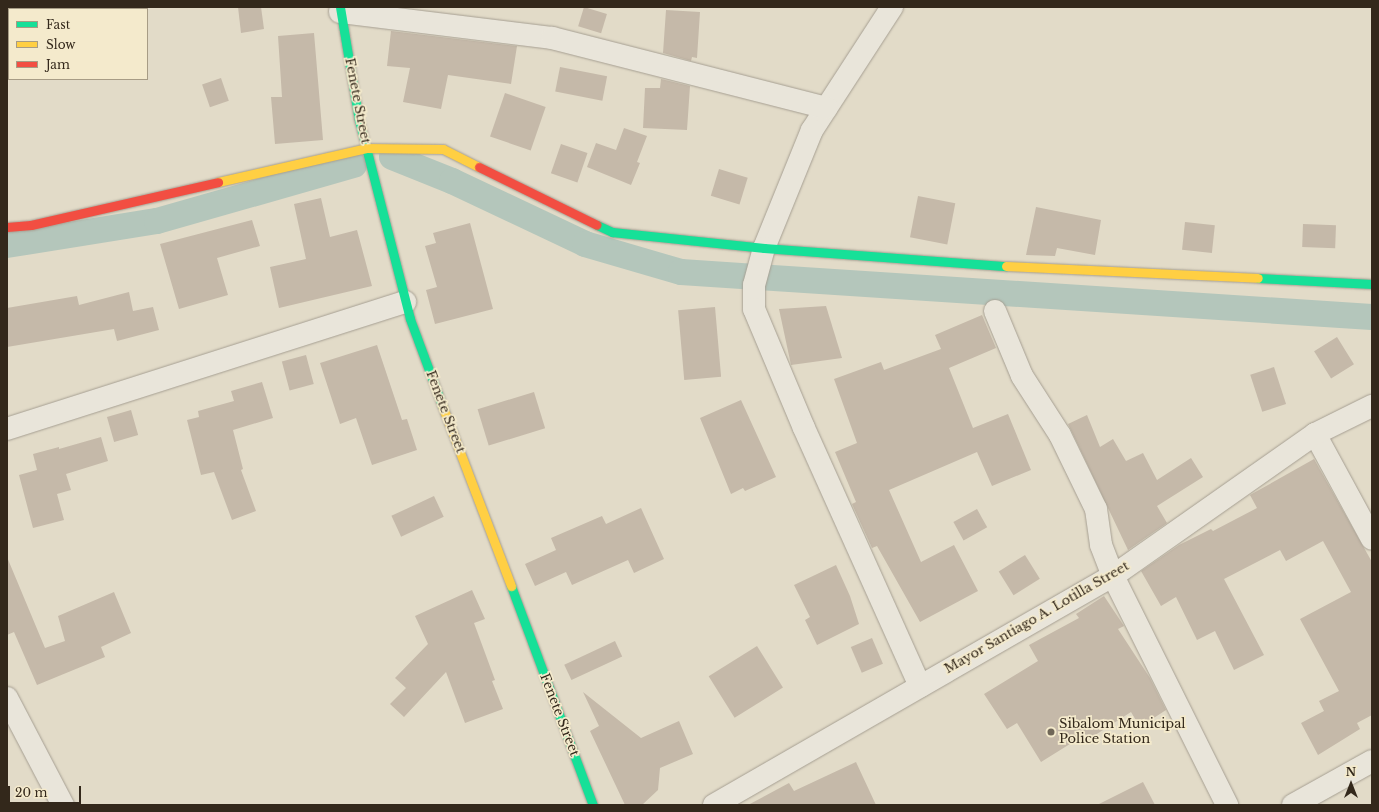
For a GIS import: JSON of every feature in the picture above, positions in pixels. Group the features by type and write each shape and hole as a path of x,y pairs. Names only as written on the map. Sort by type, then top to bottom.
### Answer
{"street":[{"path":"892,7 812,130 762,254 754,285 754,309 804,428 920,686"},
{"path":"340,10 552,38 826,108"},
{"name":"Fenete Street","path":"340,10 366,148 404,302 593,805"},
{"path":"7,227 31,225 366,148 443,149 612,232 762,254 1372,284"},
{"path":"7,429 404,302"},
{"path":"994,311 1022,376 1060,435 1096,509 1101,545 1113,576 1227,805"},
{"name":"Mayor Santiago A. Lotilla Street","path":"714,805 1113,576 1315,434 1372,406"},
{"path":"1315,434 1372,539"},
{"path":"7,698 63,805"},
{"path":"1293,805 1372,761"}],"building":[{"path":"238,7 261,7 264,29 241,33"},
{"path":"584,7 607,14 601,33 578,26"},
{"path":"666,10 700,12 697,58 692,57 691,61 663,53"},
{"path":"391,31 517,46 511,84 448,75 441,109 403,102 410,68 387,66"},
{"path":"314,33 323,140 275,144 271,97 282,97 278,36"},
{"path":"560,67 607,76 602,101 555,92"},
{"path":"221,78 229,101 210,107 202,85"},
{"path":"661,79 690,86 687,130 643,128 645,88 660,88"},
{"path":"505,93 546,107 531,150 490,136"},
{"path":"624,128 647,136 637,162 640,163 631,185 587,167 596,143 616,150"},
{"path":"561,144 587,153 577,182 551,173"},
{"path":"719,169 748,178 740,205 711,196"},
{"path":"918,196 955,203 947,244 910,237"},
{"path":"321,198 330,237 357,230 372,286 279,308 270,267 306,259 294,204"},
{"path":"1036,207 1101,220 1095,255 1057,248 1055,256 1026,255"},
{"path":"252,220 260,246 217,258 228,295 179,309 160,244"},
{"path":"1185,222 1215,225 1212,253 1182,250"},
{"path":"470,223 493,309 435,324 426,290 437,287 425,246 436,243 433,233"},
{"path":"1303,224 1336,225 1335,248 1302,247"},
{"path":"129,292 133,311 153,307 159,330 117,341 114,329 7,347 7,308 77,296 79,305"},
{"path":"826,306 842,358 791,365 779,309"},
{"path":"715,307 721,377 684,380 678,310"},
{"path":"982,315 996,348 949,368 973,428 1008,414 1031,470 992,486 977,452 889,490 921,562 954,545 978,591 920,622 877,546 872,548 852,504 856,502 835,452 857,443 834,379 881,362 884,370 941,349 935,335"},
{"path":"1337,337 1354,364 1331,378 1314,351"},
{"path":"377,345 402,420 407,419 417,450 372,465 356,418 340,424 320,363"},
{"path":"306,355 314,384 290,390 282,361"},
{"path":"1274,367 1286,404 1262,412 1250,375"},
{"path":"262,382 273,418 233,430 243,469 241,470 256,511 232,520 214,472 201,475 187,420 199,417 198,411 234,401 231,391"},
{"path":"534,392 545,428 489,446 478,409"},
{"path":"741,400 776,477 745,491 743,488 731,494 700,418"},
{"path":"131,410 138,435 114,442 107,417"},
{"path":"1087,415 1100,447 1113,439 1126,461 1143,453 1157,480 1191,458 1203,477 1157,506 1167,523 1128,550 1068,424"},
{"path":"101,437 108,461 66,474 71,490 57,494 64,520 33,528 19,475 37,470 33,454 59,447 59,449"},
{"path":"1314,459 1372,562 1372,715 1357,723 1360,729 1318,755 1301,723 1324,711 1319,701 1339,691 1300,619 1351,592 1323,541 1286,561 1280,550 1224,579 1264,655 1234,670 1215,631 1197,640 1176,597 1161,606 1141,571 1179,545 1211,529 1213,531 1257,508 1250,495"},
{"path":"434,496 444,517 401,537 391,516"},
{"path":"641,508 664,559 634,573 628,560 572,585 566,572 535,586 525,564 556,550 551,538 602,516 606,524"},
{"path":"977,509 987,527 964,540 953,522"},
{"path":"1025,555 1040,579 1014,595 999,571"},
{"path":"7,557 45,648 65,641 58,616 114,592 131,633 101,647 105,657 37,685 14,632 7,635"},
{"path":"836,565 850,596 859,624 817,645 805,620 810,617 794,585"},
{"path":"472,590 485,619 474,623 495,680 492,681 503,709 465,723 446,672 404,717 390,704 406,688 395,678 428,644 415,616"},
{"path":"1104,596 1124,626 1118,629 1150,678 1166,710 1140,727 1131,712 1089,739 1086,734 1041,762 1017,723 1007,729 984,694 1038,661 1029,645 1079,618 1076,614"},
{"path":"872,638 883,664 862,673 851,647"},
{"path":"615,641 622,656 571,680 564,665"},
{"path":"757,646 783,688 735,718 709,676"},
{"path":"583,692 641,738 679,721 693,754 660,768 658,790 642,805 625,805 590,731 599,726"},
{"path":"856,762 876,805 748,805 789,783 794,791"},
{"path":"1143,782 1155,805 1097,805"}],"waterway":[{"path":"392,157 452,181 585,244 681,272 1372,317"},
{"path":"7,245 157,221 354,165"}],"traffic: fast":[{"path":"340,7 359,120 410,319 442,405"},
{"path":"597,225 612,232 764,248 1006,266"},
{"path":"1258,278 1372,284"},
{"path":"511,586 593,805"}],"traffic: slow":[{"path":"218,182 366,148 443,149 479,167"},
{"path":"1006,266 1258,278"},
{"path":"442,405 511,586"}],"traffic: jam":[{"path":"479,167 597,225"},
{"path":"7,227 31,225 218,182"}],"place":[{"name":"Sibalom Municipal Police Station","path":"1051,732"}]}
